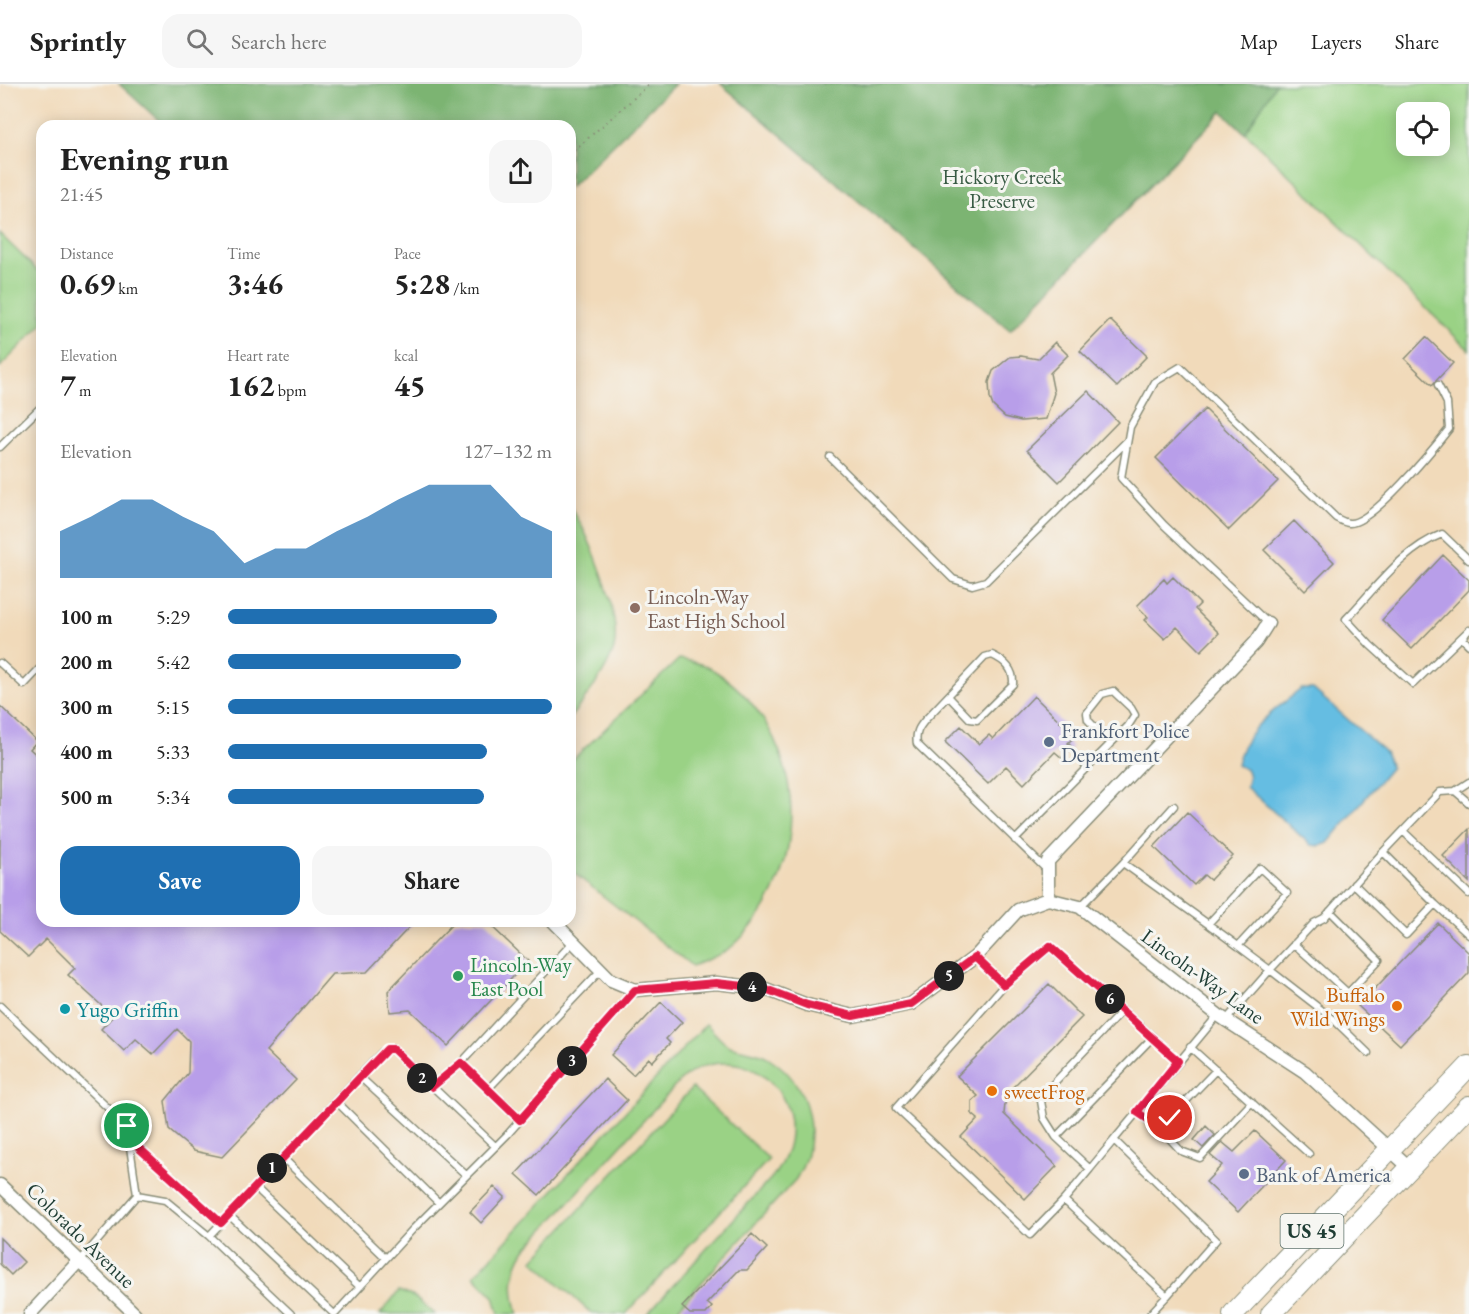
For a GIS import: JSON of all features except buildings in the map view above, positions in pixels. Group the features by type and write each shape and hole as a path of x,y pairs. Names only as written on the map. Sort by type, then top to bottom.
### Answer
{"main road":[{"name":"US 45","path":"1233,1314 1469,1066"},
{"name":"US 45","path":"1271,1314 1469,1106"}],"street":[{"path":"559,927 611,980 635,990 716,983 763,988 807,1005 853,1016 911,1004 975,957 1018,910 1048,899 1048,861 1256,642 1268,623"},
{"name":"Lincoln-Way Lane","path":"1048,899 1080,906 1222,1017 1305,1072 1410,1168"},
{"name":"Colorado Avenue","path":"0,1185 135,1314"},
{"path":"30,1314 79,1261"}],"lane":[{"path":"1268,623 1164,525 1121,478 1130,427 1155,382 1180,367 1336,519 1350,524 1366,518 1424,460 1449,429 1447,403 1438,385"},
{"path":"0,447 36,412"},
{"path":"830,458 953,579 972,585 986,581 1128,441"},
{"path":"1467,632 1413,684 1370,645 1346,619 1408,554 1430,539 1442,534 1469,560"},
{"path":"1467,632 1462,638 1469,645"},
{"path":"948,696 970,719 977,720 1013,684 1014,675 1000,659 992,655 985,657 948,696 919,727 916,735 917,744 1048,872"},
{"path":"0,663 24,685 36,672"},
{"path":"1015,840 1111,744 1134,715 1131,708 1113,691 1102,694 1089,707 1087,713 1088,720 1111,744"},
{"path":"1178,1061 1050,946 1004,985 896,1108 1030,1235 1064,1200 1190,1047 1270,970 1314,923 1330,911 1440,792 1455,790 1469,782"},
{"path":"1455,790 1469,803"},
{"path":"1080,906 1123,863 1174,806"},
{"path":"1403,831 1469,894"},
{"path":"1383,852 1469,935"},
{"path":"1123,863 1238,946 1332,1018 1368,1053"},
{"path":"1208,924 1260,868 1287,893 1238,946"},
{"path":"1354,884 1406,935 1436,904"},
{"path":"1294,944 1348,993 1380,960 1330,911"},
{"path":"432,1087 461,1063 573,942"},
{"path":"975,957 1004,985"},
{"path":"489,1089 601,970"},
{"path":"229,1215 334,1314 520,1120 635,990"},
{"path":"0,1006 127,1126 137,1195 79,1261"},
{"path":"1090,1169 1056,1137 1044,1118 1041,1101 1053,1084 1123,1010"},
{"path":"1056,1137 1153,1037"},
{"path":"1190,1047 1309,1154"},
{"path":"209,1236 382,1052 393,1049 495,1146"},
{"path":"461,1063 520,1120"},
{"path":"1158,1126 1170,1118 1216,1070"},
{"path":"359,1076 466,1175"},
{"path":"336,1101 439,1203"},
{"path":"1137,1112 1158,1126 1181,1151 1200,1158 1252,1102"},
{"path":"129,1139 221,1223"},
{"path":"1114,1140 1216,1240 1150,1314"},
{"path":"282,1157 386,1258"},
{"path":"255,1186 360,1287"},
{"path":"137,1195 165,1200 209,1236 291,1314"},
{"path":"1064,1200 1167,1296"}],"path":[{"path":"576,149 650,84"}],"green space":[{"path":"119,84 675,84 576,181 576,120 158,120"},
{"name":"Hickory Creek Preserve","path":"721,84 1469,84 1469,350 1223,111 1010,330"},
{"name":"Hickory Creek Preserve","path":"721,84 1276,84 1245,133 1222,111 1010,330"},
{"path":"0,234 36,269 36,330 0,367"},
{"path":"576,516 587,536 603,577 614,619 613,651 594,686 576,710"},
{"path":"679,659 710,668 742,693 767,725 782,760 790,798 789,837 780,876 762,911 732,947 692,966 576,875 576,756"},
{"path":"706,1024 727,1044 760,1053 769,1058 795,1082 803,1097 810,1129 809,1146 796,1179 673,1314 647,1314 774,1175 788,1147 790,1121 782,1098 768,1080 748,1067 725,1063 701,1068 678,1083 524,1251 517,1266 514,1282 514,1297 518,1314 499,1314 494,1297 474,1276"},
{"path":"692,1088 769,1159 626,1314 592,1314 533,1260"},
{"path":"399,1291 414,1297 434,1314 380,1314"}],"water":[{"path":"1301,689 1313,689 1385,752 1391,767 1328,843 1320,846 1311,845 1246,787 1249,777 1247,770 1237,765 1246,740 1253,731"}],"place":[{"name":"Lincoln-Way East High School","path":"635,608"},
{"name":"Frankfort Police Department","path":"1049,742"},
{"name":"Lincoln-Way East Pool","path":"458,976"},
{"name":"Buffalo Wild Wings","path":"1397,1006"},
{"name":"Yugo Griffin","path":"65,1009"},
{"name":"sweetFrog","path":"992,1091"},
{"name":"Bank of America","path":"1244,1174"}],"route":[{"path":"127,1126 129,1139 221,1223 308,1129 387,1049 393,1049 432,1087 461,1063 520,1120 635,990 674,989 716,983 763,988 807,1005 853,1016 911,1004 975,957 1004,985 1050,946 1178,1061 1137,1112 1158,1126 1170,1118"}]}
